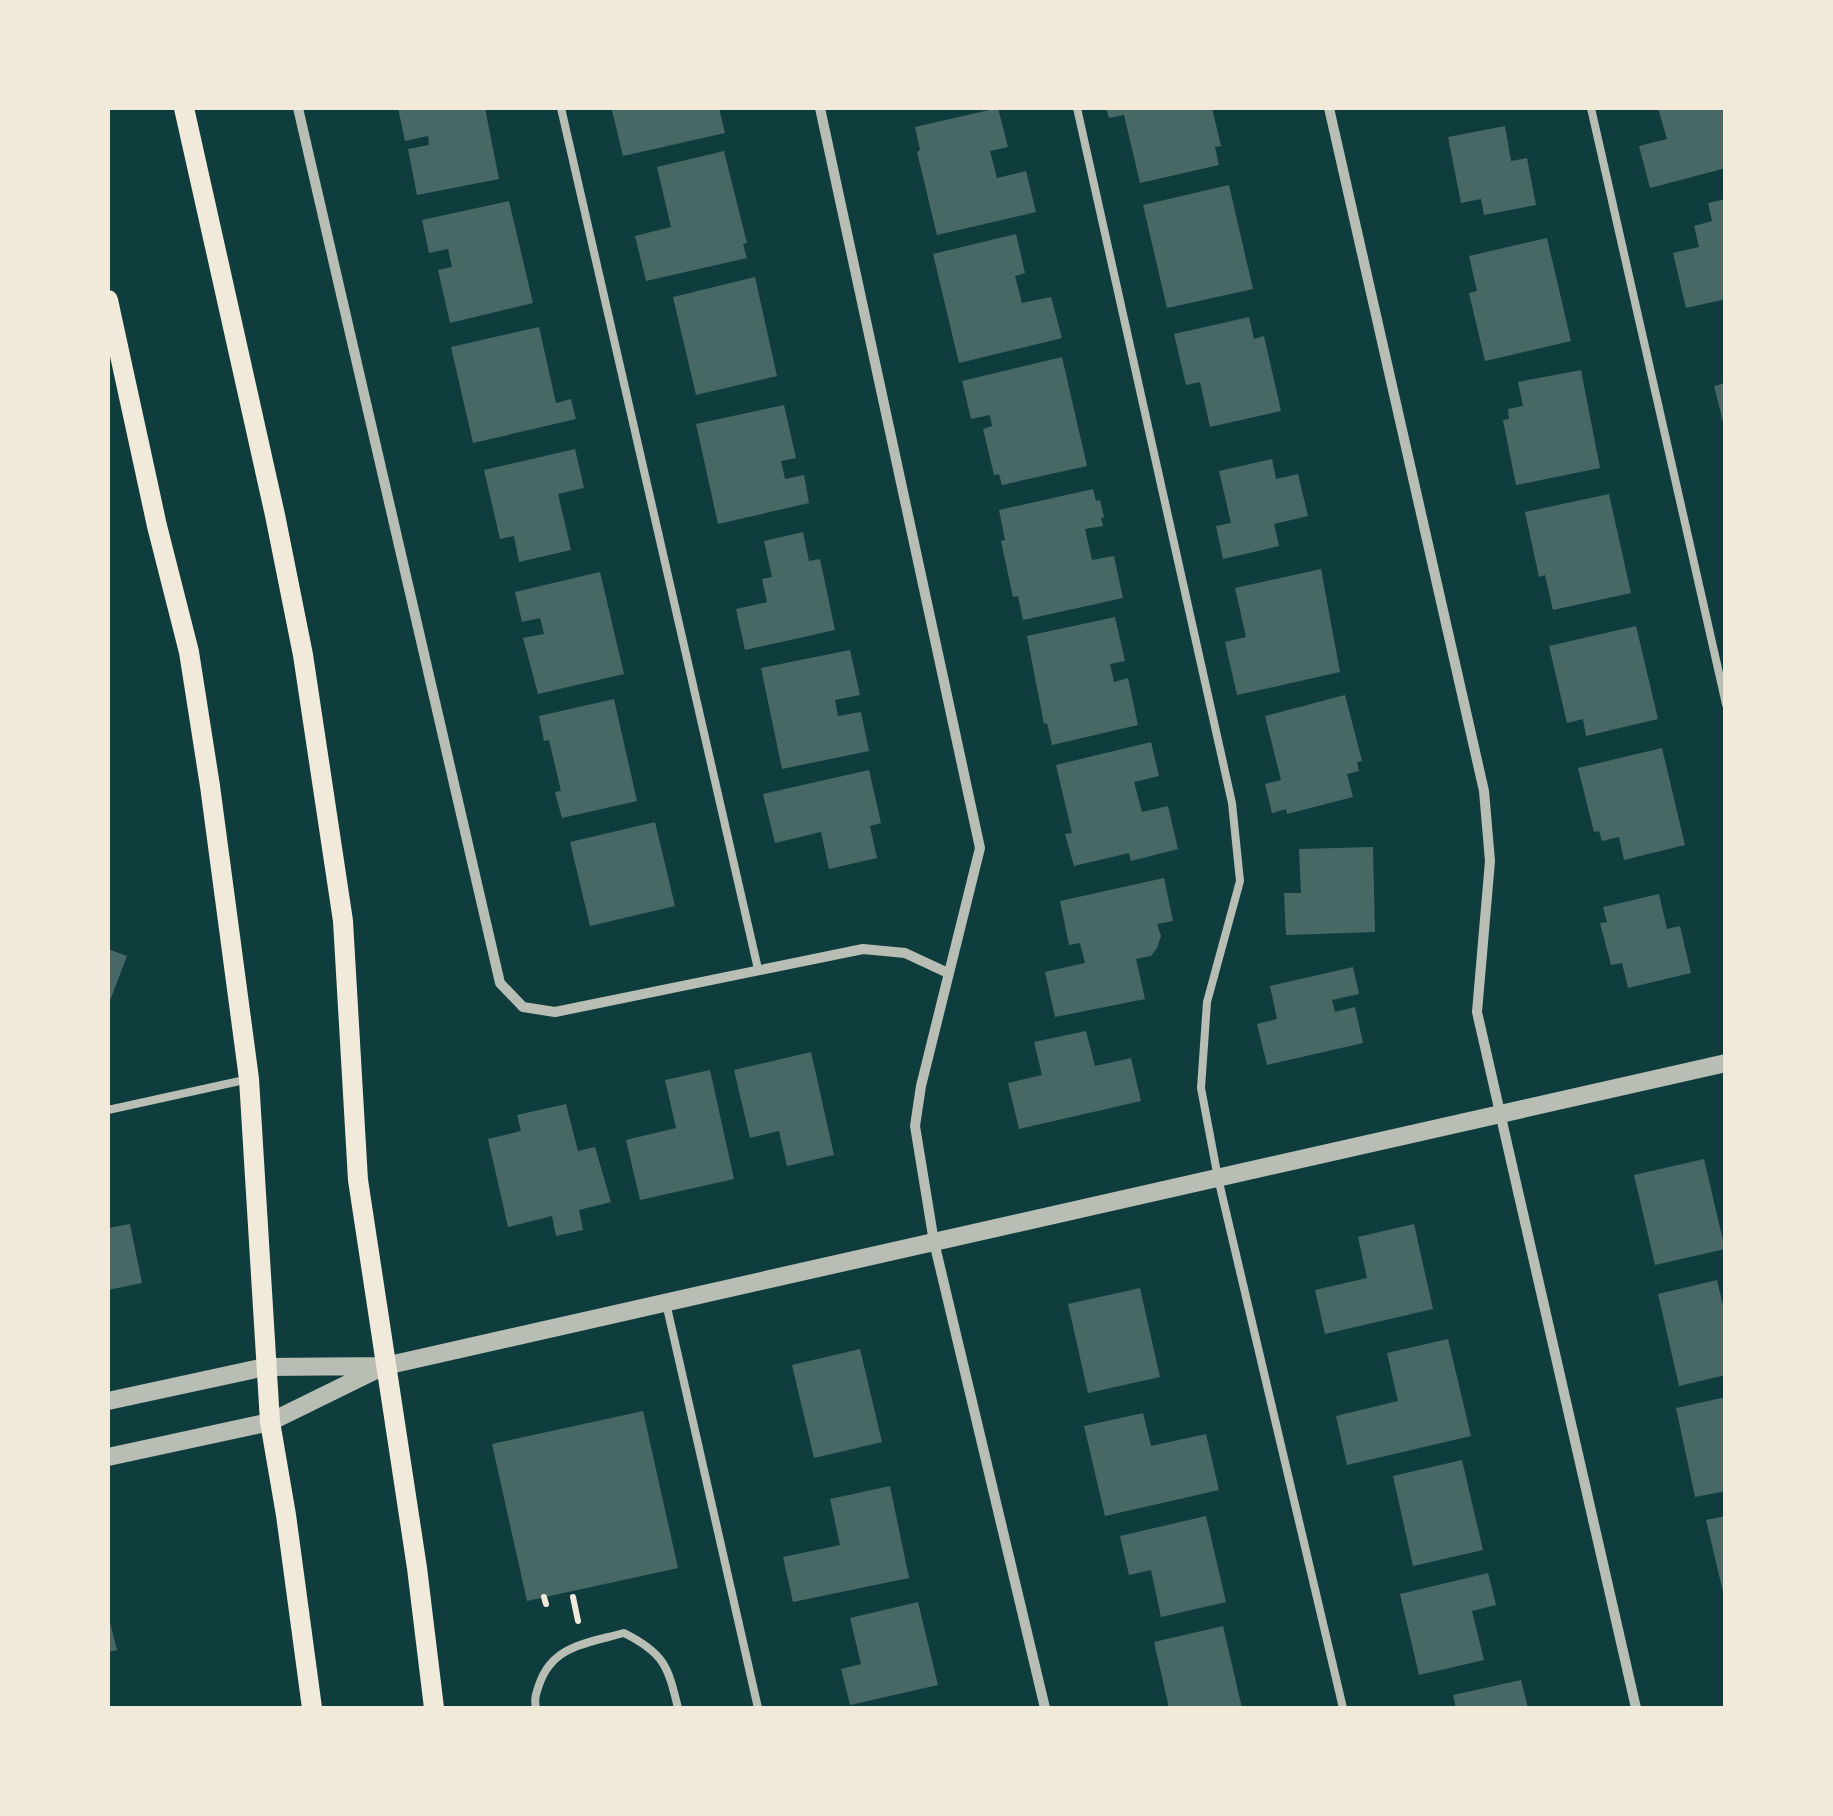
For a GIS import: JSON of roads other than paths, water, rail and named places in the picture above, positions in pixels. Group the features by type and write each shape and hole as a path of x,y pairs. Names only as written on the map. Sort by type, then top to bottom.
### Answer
{"main road":[{"path":"184,108 303,655 343,921 358,1180 417,1568 434,1708"},
{"path":"108,300 189,652 249,1078 270,1422 312,1708"}],"street":[{"path":"298,108 500,983 523,1007 555,1012 863,949 905,953 948,973"},
{"path":"820,108 980,848 921,1086 915,1126 934,1242 1045,1708"},
{"path":"1329,108 1484,791 1490,861 1477,1012 1636,1708"},
{"path":"108,1401 265,1367 385,1366 1726,1062"},
{"path":"108,1457 270,1422 385,1366"}],"lane":[{"path":"561,108 758,969"},
{"path":"1078,108 1232,803 1240,880 1207,1002 1200,1088 1343,1708"},
{"path":"1591,108 1726,704"},
{"path":"108,1110 249,1078"},
{"path":"666,1303 758,1708"},
{"path":"536,1708 534,1700 544,1669 565,1648 624,1633 652,1647 670,1671 678,1708"}]}
